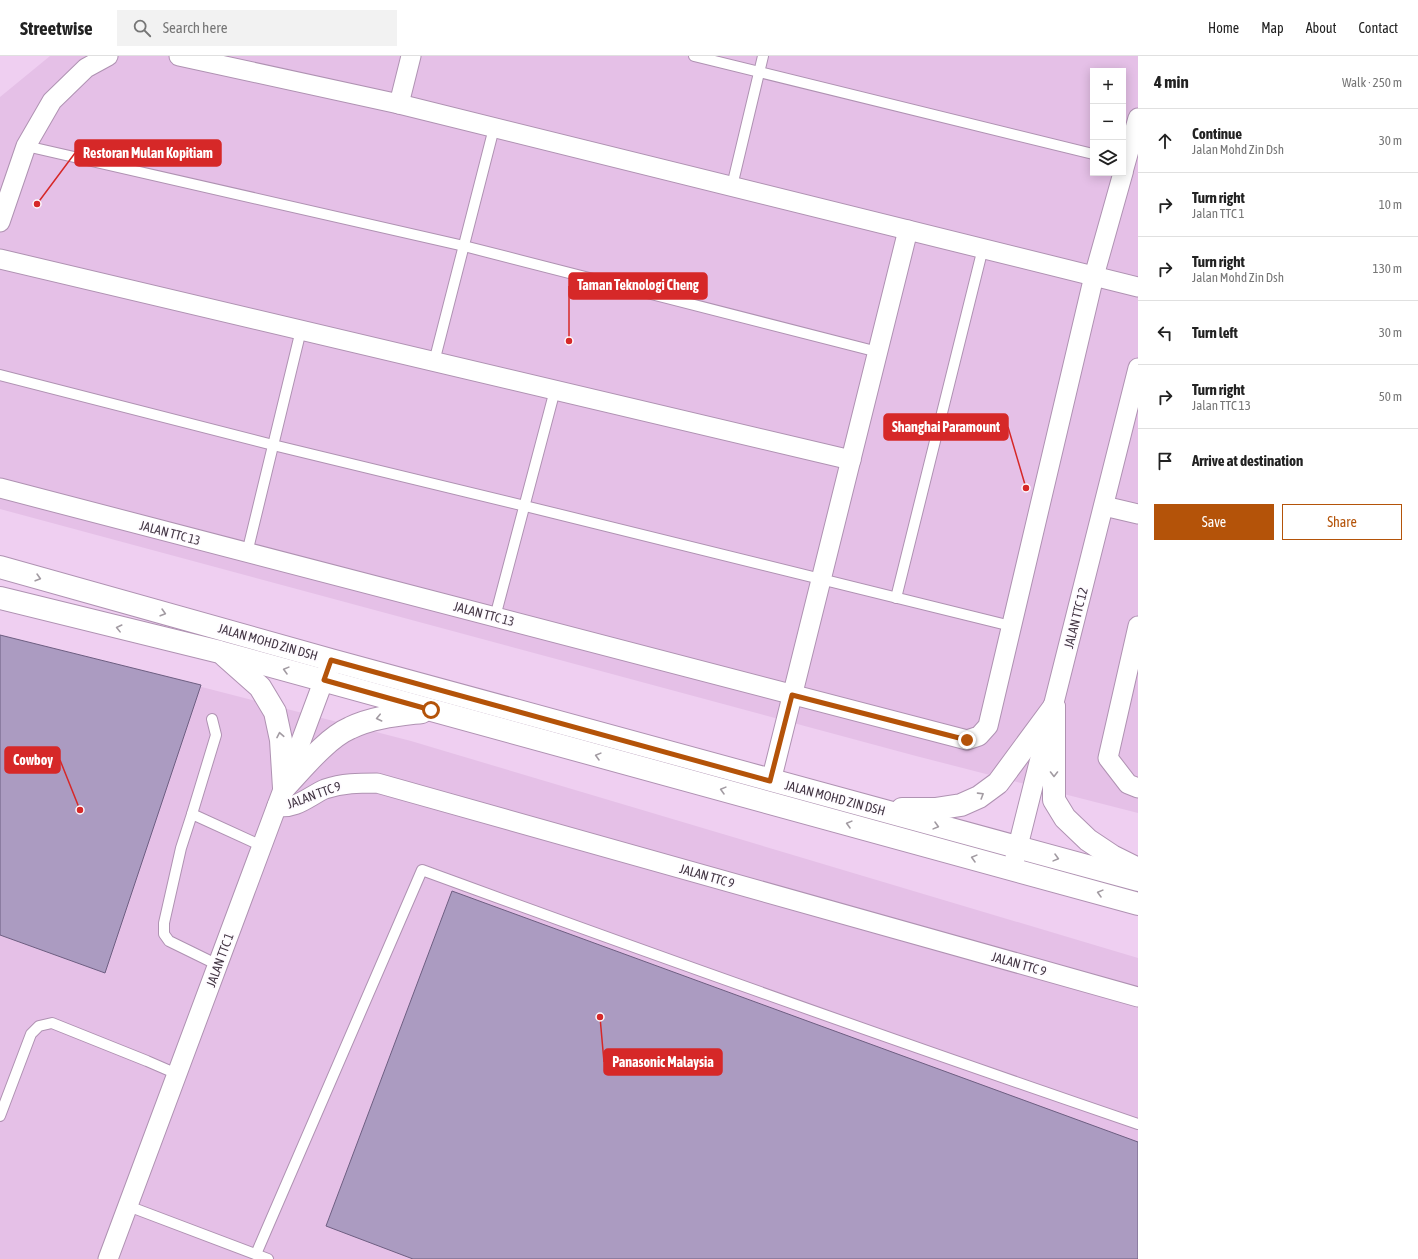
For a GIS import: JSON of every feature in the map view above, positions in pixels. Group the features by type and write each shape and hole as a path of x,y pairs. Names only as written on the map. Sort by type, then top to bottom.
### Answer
{"main road":[{"name":"JALAN MOHD ZIN DSH","path":"0,567 770,781 1138,880"},
{"name":"JALAN MOHD ZIN DSH","path":"0,598 220,652 1138,904"},
{"path":"220,652 260,687 275,712 281,740 280,797"},
{"path":"875,809 935,809 961,805 979,797 998,783 1054,707"},
{"path":"1054,707 1054,800 1065,818 1088,840 1112,856 1138,869"},
{"path":"280,797 325,745 349,728 378,718 431,710"}],"street":[{"path":"0,222 26,146 52,101 86,68 108,56"},
{"path":"179,56 399,104 1138,287"},
{"path":"399,104 410,56"},
{"path":"1126,160 1138,118"},
{"path":"1011,626 1094,276 1122,176"},
{"path":"770,781 908,230"},
{"path":"0,259 851,460"},
{"name":"JALAN TTC 12","path":"1012,869 1054,707 1138,368"},
{"name":"JALAN TTC 13","path":"0,488 967,740 979,736 988,726 1011,626"},
{"path":"1104,506 1138,514"},
{"path":"1138,626 1134,667 1108,758 1128,784 1138,788"},
{"name":"JALAN TTC 1","path":"108,1259 331,660"},
{"name":"JALAN TTC 9","path":"280,797 288,807 325,790 350,783 377,784 1138,997"}],"lane":[{"path":"694,56 1090,153"},
{"path":"732,186 763,56"},
{"path":"434,362 494,128"},
{"path":"26,146 464,246 878,352"},
{"path":"896,598 983,248"},
{"path":"247,553 301,330"},
{"path":"0,375 273,445 1011,626"},
{"path":"495,617 555,390"},
{"path":"212,718 216,735 181,848 164,923 164,934 169,941 218,964"},
{"path":"192,814 262,846"},
{"path":"256,1254 422,870 664,959 1138,1124"},
{"path":"0,1116 31,1034 39,1026 52,1023 177,1074"},
{"path":"128,1206 268,1259"}],"shaded area":[{"path":"50,56 1138,56 1138,813 916,756 0,509 0,97"},
{"path":"0,635 411,741 1138,958 1138,1259 0,1259"}],"building":[{"path":"0,635 201,685 105,973 0,935"},
{"path":"452,891 1138,1142 1138,1259 413,1259 326,1226"}],"place":[{"name":"Restoran Mulan Kopitiam","path":"37,204"},
{"name":"Taman Teknologi Cheng","path":"569,341"},
{"name":"Shanghai Paramount","path":"1026,488"},
{"name":"Cowboy","path":"80,810"},
{"name":"Panasonic Malaysia","path":"600,1017"}],"route":[{"path":"431,710 324,680 331,660 770,781 792,695 967,740"}]}
